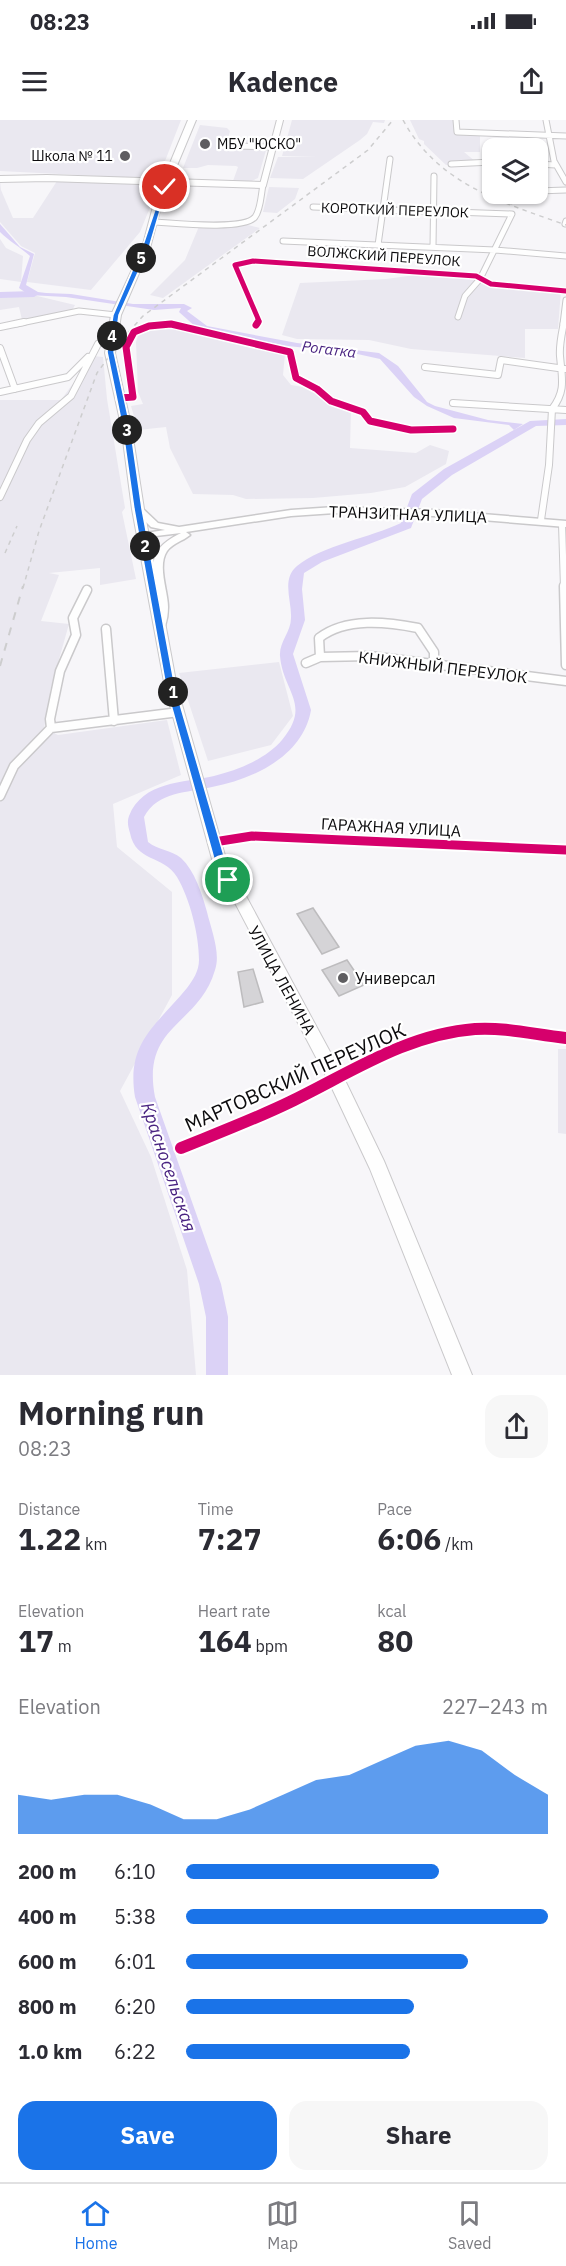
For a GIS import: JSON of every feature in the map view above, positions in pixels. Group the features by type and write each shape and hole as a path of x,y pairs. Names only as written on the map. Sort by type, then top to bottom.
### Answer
{"main road":[{"name":"УЛИЦА ЛЕНИНА","path":"192,120 159,199 146,248 117,313 111,339 112,366 135,476 138,509 171,687 214,842 228,880 336,1079 378,1167 462,1375"},
{"path":"138,509 155,525 199,528"},
{"name":"ТРАНЗИТНАЯ УЛИЦА","path":"143,536 291,513 385,510 541,520 564,524"},
{"path":"160,628 163,608 156,563 162,550 170,542 199,528"}],"street":[{"path":"154,222 233,223 250,221 256,216 280,120"},
{"path":"456,120 457,132 566,136"},
{"path":"546,120 558,173 566,182"},
{"path":"234,146 273,147"},
{"path":"378,245 390,159"},
{"path":"451,164 482,162"},
{"path":"548,165 556,165"},
{"path":"433,247 434,176"},
{"path":"0,179 47,177 263,185"},
{"path":"548,191 566,190"},
{"name":"КОРОТКИЙ ПЕРЕУЛОК","path":"313,207 512,214 495,250"},
{"path":"282,241 495,250 566,256"},
{"path":"458,317 465,296 480,279 495,250"},
{"name":"ВОЛЖСКИЙ ПЕРЕУЛОК","path":"256,325 259,321 235,265 253,261 393,269 480,279 491,284 566,291"},
{"path":"541,520 549,465 552,409 562,400 565,380 560,355 566,300"},
{"path":"0,327 80,311 117,313"},
{"path":"120,398 133,397 126,347 134,332 149,326 171,324 290,352 296,378 317,389 331,401 363,412 370,421 399,428 440,431 453,429"},
{"path":"0,392 68,377 98,344 111,339"},
{"path":"0,497 27,440 39,423 71,396 98,344"},
{"path":"0,348 15,389"},
{"path":"425,367 498,375 501,360 564,369"},
{"path":"453,403 566,410"},
{"path":"564,524 566,665"},
{"path":"51,728 50,719 60,671 76,635 74,618 87,590"},
{"path":"306,663 320,657 319,638 325,632 356,625 392,622 417,628 434,652 434,663"},
{"path":"106,629 114,721"},
{"name":"КНИЖНЫЙ ПЕРЕУЛОК","path":"320,657 370,656 566,681"},
{"path":"0,796 14,766 51,728 178,712"},
{"name":"ГАРАЖНАЯ УЛИЦА","path":"214,842 252,836 566,850"},
{"name":"МАРТОВСКИЙ ПЕРЕУЛОК","path":"181,1148 282,1106 336,1079 376,1055 435,1036 476,1029 566,1038"}],"shaded area":[{"path":"0,120 181,120 158,179 0,171"},
{"path":"292,120 385,120 384,123 373,122 367,134 360,140 303,179 270,178 278,157 317,157 282,156"},
{"path":"410,120 459,120 459,135 480,136 480,152 464,152 476,162 446,165 424,144 424,141 419,139"},
{"path":"200,125 227,128 230,131 227,141 232,143 239,144 241,140 269,140 258,178 247,183 233,181 238,167 236,166 208,165 183,168"},
{"path":"0,181 1,190 13,218 33,218 57,181 148,184 158,188 140,232 91,290 27,282 35,253 21,246 0,222"},
{"path":"269,187 299,188 295,199 277,213 263,212"},
{"path":"200,224 248,225 260,228 163,298 150,295 185,260"},
{"path":"0,239 6,248 23,256 21,282 0,279"},
{"path":"416,269 477,276 492,283 561,290 558,329 525,329 525,358 411,349 369,340 297,339 282,335 300,283 386,279 415,275"},
{"path":"33,295 75,305 69,316 23,324 19,307 0,310 0,297"},
{"path":"175,327 285,354 283,375 291,385 309,388 329,403 351,409 350,448 416,453 430,445 449,451 446,464 405,487 371,493 313,498 246,499 233,495 193,494 170,448 166,427 138,430 131,406 143,404 138,392 136,342 139,333 150,329"},
{"path":"93,356 103,357 107,399 125,508 122,512 136,579 100,585 100,568 49,573 59,575 41,621 69,624 50,691 44,728 58,735 167,720 181,775 113,804 117,847 172,892 172,995 120,1091 151,1157 187,1270 196,1375 0,1375 0,400 61,400"},
{"path":"279,662 293,716 271,745 208,761 179,673"},
{"path":"558,1049 566,1049 566,1134 558,1133"}],"water":[{"name":"Рогатка","path":"0,224 20,247 34,254 26,285 38,292 71,294 133,304 184,304 192,308 187,311 207,326 297,343 379,353 398,366 427,402 435,406 488,420 523,424 514,430 509,425 454,418 427,406 414,397 380,359 353,353 288,346 197,328 179,312 181,308 154,310 66,297 29,295 19,288 30,256 0,232"}],"building":[{"path":"313,908 339,947 322,954 297,914"},
{"name":"Универсал","path":"347,960 364,985 339,996 322,970"},
{"path":"253,969 263,1002 244,1007 238,972"}],"waterway":[{"path":"0,295 34,294"},
{"name":"Красносельская","path":"217,1375 217,1317 210,1284 145,1097 142,1075 145,1056 152,1040 195,991 207,970 208,960 201,923 187,881 175,863 142,846 136,817 142,806 162,792 223,779 257,766 280,751 296,731 302,720 303,701 291,672 287,654 298,620 295,582 299,571 332,554 407,525 416,497 448,472 486,449 534,423 566,422"}],"railway":[{"path":"23,588 39,531 97,373 119,343 143,316 368,150 393,120"},
{"path":"403,120 417,142 434,160 473,188 495,199 566,225"},
{"path":"5,553 17,526"},
{"path":"0,666 23,586"}],"cycle path":[{"path":"256,325 259,321 235,265 253,261 476,276 491,284 566,291"},
{"path":"120,398 133,397 126,347 134,332 149,326 171,324 290,352 296,378 317,389 331,401 363,412 370,421 411,430 453,429"},
{"path":"214,842 252,836 566,850"},
{"path":"181,1148 277,1108 379,1056 425,1038 475,1029 509,1030 566,1038"}],"place":[{"name":"МБУ \"ЮСКО\"","path":"205,144"},
{"name":"Школа № 11","path":"125,156"},
{"name":"Универсал","path":"343,978"}],"route":[{"path":"165,187 159,199 146,248 116,315 110,352 126,425 138,509 171,687 219,859 228,880"}]}
